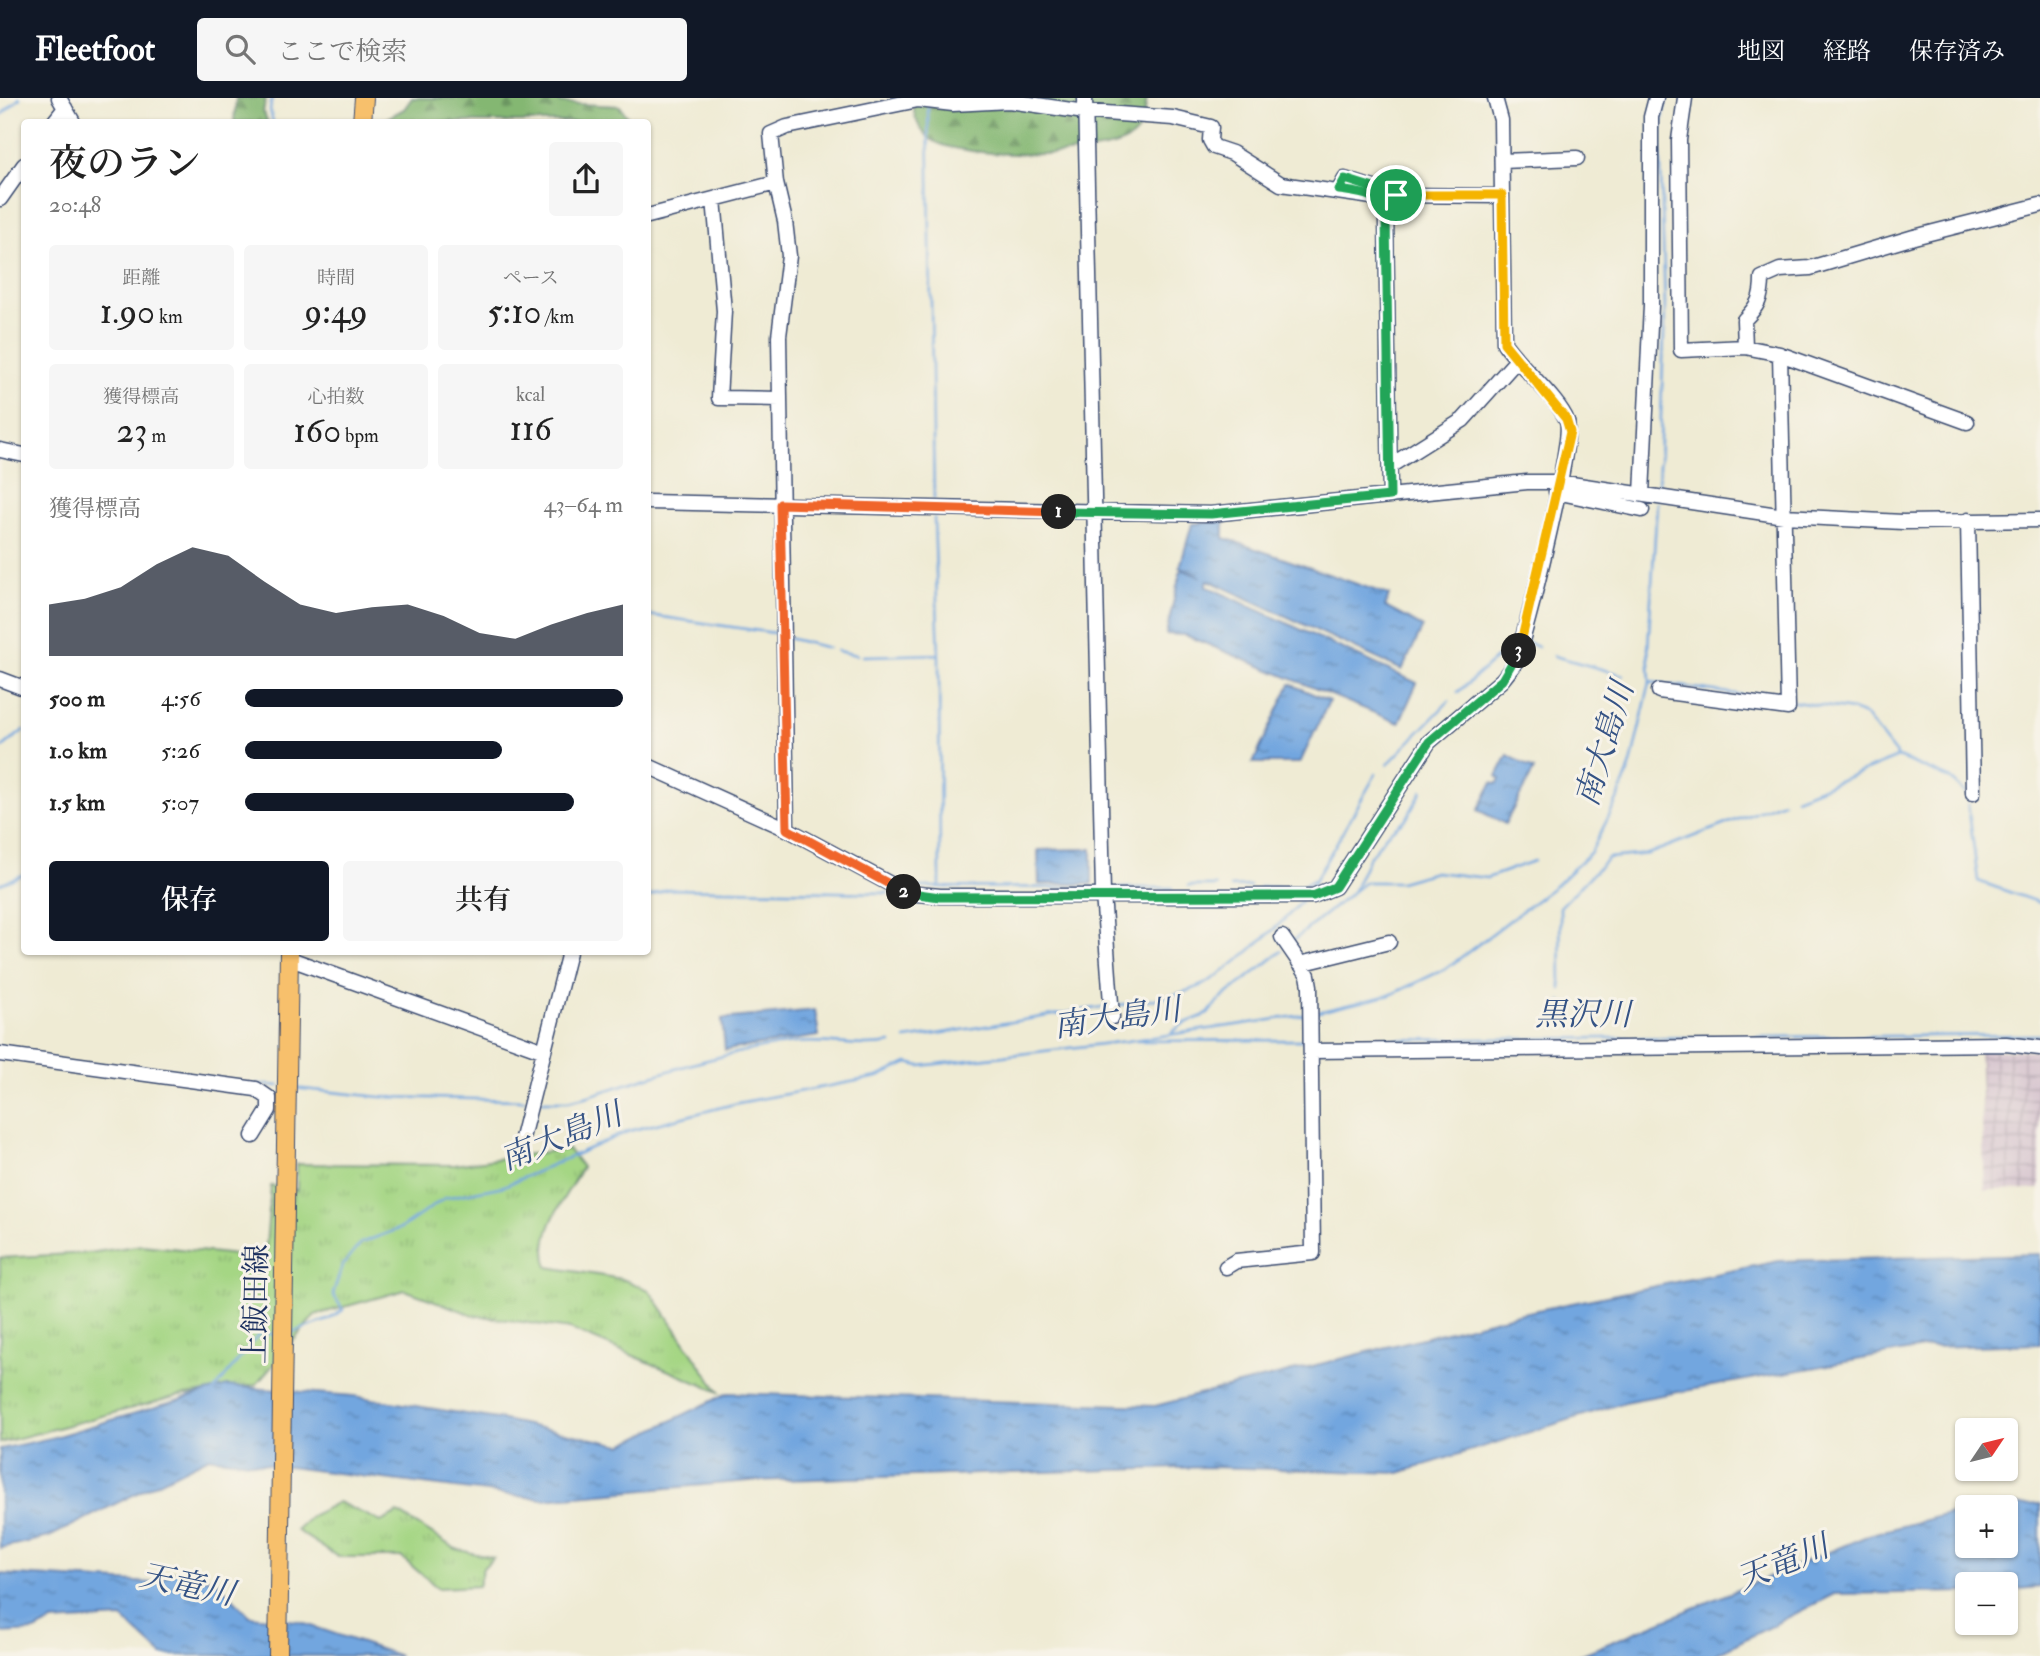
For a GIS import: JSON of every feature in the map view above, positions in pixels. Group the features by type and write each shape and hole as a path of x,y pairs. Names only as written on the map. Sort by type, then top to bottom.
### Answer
{"main road":[{"path":"362,119 364,98"},
{"name":"上飯田線","path":"278,1656 287,1072 292,957"}],"street":[{"path":"651,767 787,829 907,893 940,897 1103,894 1313,896 1335,887 1429,742 1502,680 1514,665 1545,551 1570,432 1566,419 1504,343 1501,120 1495,98"},
{"path":"1644,494 1651,305 1651,117 1656,98"},
{"path":"1685,98 1684,125 1679,140 1681,350 1745,347 1780,355 1967,422"},
{"path":"787,829 779,336 789,256 776,183 771,134 788,127 918,100 1086,105 1203,124 1211,127 1210,140 1214,147 1232,153 1273,180 1372,197 1382,205 1386,216 1390,496"},
{"path":"62,103 71,119"},
{"path":"1086,105 1103,894 1112,1017"},
{"path":"1502,161 1577,158"},
{"path":"0,199 21,169"},
{"path":"1339,190 1345,179 1396,195 1502,195"},
{"path":"651,215 776,183"},
{"path":"714,199 724,311 719,398 780,398"},
{"path":"1745,347 1744,320 1758,306 1762,294 1762,278 1780,270 1810,268 1914,237 2040,205"},
{"path":"1659,691 1788,708 1780,355"},
{"path":"1390,466 1464,420 1516,361"},
{"path":"0,450 21,454"},
{"path":"651,502 1211,514 1527,482 1644,494 1784,516 1872,521 2040,520"},
{"path":"1557,487 1642,510"},
{"path":"1968,520 1973,793"},
{"path":"0,679 21,687"},
{"path":"1226,1267 1237,1261 1313,1254 1308,975 1282,937"},
{"path":"1300,964 1389,942"},
{"path":"522,1138 568,955"},
{"path":"292,957 544,1051"},
{"path":"1311,1031 1877,1045 2006,1044 2040,1048"},
{"path":"0,1054 256,1089 269,1098 269,1110 253,1136"}],"shaded area":[{"path":"2040,1050 2040,1189 1985,1190 1979,1051"}],"green space":[{"path":"236,98 266,98 263,112 266,119 234,119"},
{"path":"412,98 558,98 561,103 620,106 629,119 386,119 404,109"},
{"path":"912,98 1147,98 1140,127 1128,140 1089,151 1029,154 970,151 932,140 917,121"},
{"path":"568,1149 582,1167 549,1228 545,1254 548,1267 622,1279 649,1290 719,1392 570,1329 473,1315 405,1290 315,1315 256,1385 178,1396 0,1443 0,1258 89,1253 142,1245 265,1258 271,1186 297,1190 297,1164 454,1165"},
{"path":"338,1502 381,1522 398,1513 456,1549 493,1558 483,1568 478,1586 438,1588 401,1557 338,1557 296,1530 311,1516"}],"water":[{"path":"1224,521 1224,538 1389,595 1385,607 1423,627 1402,670 1208,580 1206,586 1417,683 1399,723 1185,635 1166,634 1181,569 1201,577 1180,567 1192,524"},
{"path":"1290,684 1329,701 1300,763 1253,763"},
{"path":"1508,755 1534,770 1505,824 1478,810 1493,782 1497,784 1500,779 1497,776"},
{"path":"1092,849 1092,884 1039,884 1038,850"},
{"path":"815,1010 819,1036 725,1050 722,1019"},
{"path":"2040,1254 2040,1344 1928,1347 1629,1401 1399,1473 1211,1467 749,1481 542,1499 209,1457 49,1537 0,1548 0,1449 51,1438 227,1386 354,1396 503,1420 622,1445 728,1393 1155,1406 1513,1315 1779,1261"},
{"path":"2040,1504 2040,1587 2018,1589 2018,1572 1955,1572 1955,1592 1834,1594 1712,1656 1578,1656 1872,1534 1955,1512 1955,1558 2018,1558 2018,1505"},
{"name":"天竜川","path":"177,1571 216,1581 250,1616 297,1621 400,1656 162,1655 122,1618 52,1622 35,1631 0,1633 0,1574 153,1583"}],"waterway":[{"path":"0,116 20,98"},
{"path":"272,98 270,110 272,119"},
{"name":"南大島川","path":"1658,493 1665,308 1660,137 1666,98"},
{"path":"928,106 934,499"},
{"name":"南大島川","path":"1314,1013 1390,995 1447,968 1555,886 1591,852 1619,796 1631,764 1650,682 1648,648 1657,503"},
{"path":"918,887 940,887 939,655 934,518"},
{"path":"651,615 774,633"},
{"path":"788,638 829,648"},
{"path":"1458,692 1517,640"},
{"path":"1528,642 1538,647"},
{"path":"837,651 857,655"},
{"path":"863,656 939,654"},
{"path":"1554,656 1623,675"},
{"path":"1650,682 1758,697"},
{"path":"1388,764 1449,701"},
{"path":"1794,702 1853,710 1866,716 1898,757 1951,779 1966,793"},
{"path":"0,749 21,732"},
{"path":"1796,798 1898,757"},
{"path":"1310,889 1376,774"},
{"path":"1354,890 1368,859 1387,834 1407,818 1422,791"},
{"path":"1561,989 1560,907 1608,858 1648,854 1783,802"},
{"path":"1968,804 1978,881 2040,903"},
{"path":"1294,940 1365,882 1400,882 1435,872 1487,878 1534,861"},
{"path":"0,884 21,875"},
{"path":"1260,887 1302,887 1313,880"},
{"path":"1188,886 1216,886"},
{"path":"1231,887 1250,886"},
{"path":"940,887 1095,888"},
{"path":"1109,888 1172,888"},
{"path":"651,896 668,889 888,893"},
{"path":"1120,1005 1171,996 1210,981 1253,948 1301,901"},
{"path":"1171,1033 1183,1024 1208,1014 1218,1001 1282,951"},
{"path":"1562,1001 1563,1019"},
{"path":"906,1039 1103,1007"},
{"name":"南大島川","path":"288,1334 328,1320 343,1310 333,1294 342,1266 361,1243 401,1228 445,1198 504,1186 629,1131 738,1103 878,1077 908,1063 920,1066 1127,1041 1304,1015"},
{"name":"黒沢川","path":"1315,1040 2040,1035"},
{"name":"黒沢川","path":"1137,1041 1305,1040"},
{"path":"540,1101 568,1101 690,1065 768,1047 806,1042 867,1045 891,1043"},
{"path":"258,1084 279,1086"},
{"path":"293,1088 381,1097 524,1100"},
{"name":"南大島川","path":"214,1391 259,1334 275,1334"}],"route":[{"path":"1345,179 1396,195 1502,195 1504,343 1516,361 1559,408 1570,432 1545,551 1514,665 1502,680 1444,726 1429,742 1335,887 1313,896 929,896 907,893 787,829 780,504 1211,514 1390,496 1386,216 1378,200 1364,193 1339,190 1345,179"}]}
